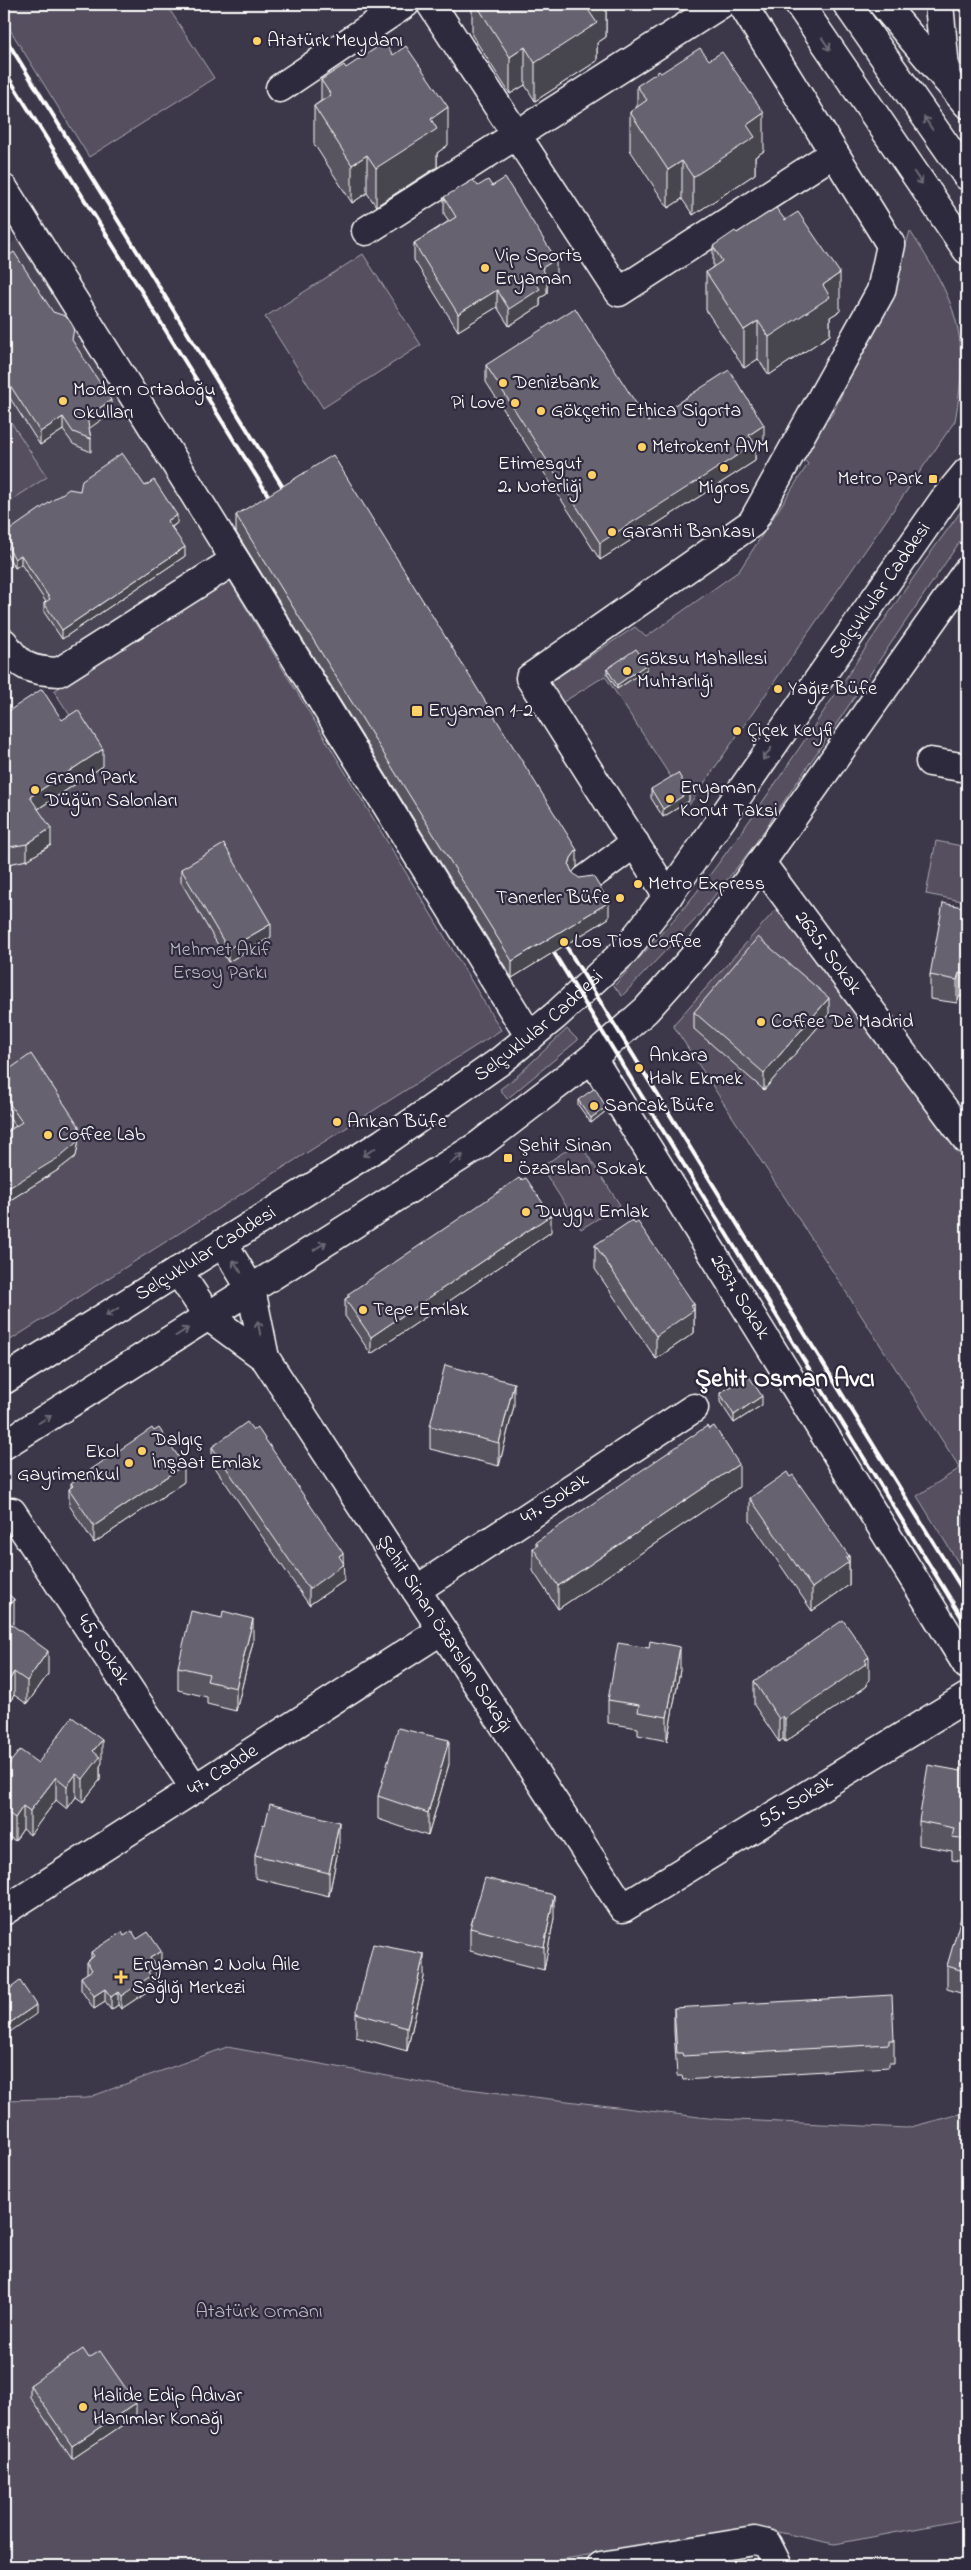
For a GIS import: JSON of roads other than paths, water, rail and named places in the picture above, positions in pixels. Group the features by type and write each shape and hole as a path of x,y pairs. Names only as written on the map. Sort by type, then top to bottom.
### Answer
{"street":[{"path":"280,88 406,4"},
{"path":"431,4 518,134 619,292 834,153"},
{"path":"366,231 721,4"},
{"path":"668,896 530,678 752,523 881,291 891,245 742,4"},
{"path":"799,4 967,250"},
{"path":"847,4 967,176"},
{"path":"883,4 967,104"},
{"path":"939,4 946,78"},
{"path":"4,189 234,560 486,953 530,1037"},
{"name":"Selçuklular Caddesi","path":"4,1380 383,1143 499,1062 530,1037 624,952 668,896 938,509 967,472"},
{"path":"4,643 15,660 38,671 59,672 234,560"},
{"path":"4,1445 479,1145 592,1058 646,1010 697,953 967,571"},
{"path":"930,762 967,768"},
{"path":"585,880 635,843"},
{"name":"2635. Sokak","path":"761,863 967,1140"},
{"name":"2637. Sokak","path":"592,1058 967,1665"},
{"path":"223,1243 251,1289 265,1358"},
{"path":"178,1271 208,1316 265,1358"},
{"name":"Şehit Sinan Özarslan Sokağı","path":"265,1358 623,1908"},
{"name":"47. Sokak","path":"416,1590 694,1408"},
{"name":"45. Sokak","path":"12,1512 194,1789"},
{"name":"47. Cadde","path":"4,1911 442,1630"},
{"name":"55. Sokak","path":"623,1908 967,1697"},
{"path":"601,2566 754,2541 772,2555"}],"railway":[{"path":"4,36 289,497"},
{"path":"4,70 276,508"},
{"path":"558,933 967,1597"},
{"path":"546,940 967,1626"}],"place":[{"name":"Atatürk Meydanı","path":"257,41"},
{"name":"Vip Sports Eryaman","path":"485,268"},
{"name":"Denizbank","path":"503,383"},
{"name":"Modern Ortadoğu Okulları","path":"63,401"},
{"name":"Pi Love","path":"515,403"},
{"name":"Gökçetin Ethica Sigorta","path":"541,411"},
{"name":"Metrokent AVM","path":"642,447"},
{"name":"Migros","path":"724,468"},
{"name":"Etimesgut 2. Noterliği","path":"592,475"},
{"name":"Metro Park","path":"933,479"},
{"name":"Garanti Bankası","path":"612,532"},
{"name":"Göksu Mahallesi Muhtarlığı","path":"627,671"},
{"name":"Yağız Büfe","path":"778,689"},
{"name":"Eryaman 1-2","path":"417,711"},
{"name":"Çiçek Keyfi","path":"737,731"},
{"name":"Grand Park Düğün Salonları","path":"35,790"},
{"name":"Eryaman Konut Taksi","path":"670,799"},
{"name":"Metro Express","path":"638,884"},
{"name":"Tanerler Büfe","path":"620,898"},
{"name":"Los Tios Coffee","path":"564,942"},
{"name":"Coffee Dè Madrid","path":"761,1022"},
{"name":"Ankara Halk Ekmek","path":"639,1068"},
{"name":"Sancak Büfe","path":"594,1106"},
{"name":"Arıkan Büfe","path":"337,1122"},
{"name":"Coffee Lab","path":"48,1135"},
{"name":"Şehit Sinan Özarslan Sokak","path":"508,1158"},
{"name":"Duygu Emlak","path":"526,1212"},
{"name":"Tepe Emlak","path":"363,1310"},
{"name":"Dalgıç İnşaat Emlak","path":"142,1451"},
{"name":"Ekol Gayrimenkul","path":"129,1463"},
{"name":"Eryaman 2 Nolu Aile Sağlığı Merkezi","path":"121,1977"},
{"name":"Halide Edip Adıvar Hanımlar Konağı","path":"83,2407"}],"district":[{"name":"Şehit Osman Avcı","path":"785,1380"}],"park label":[{"name":"Mehmet Akif Ersoy Parkı","path":"220,962"},
{"name":"Atatürk Ormanı","path":"259,2312"}]}
